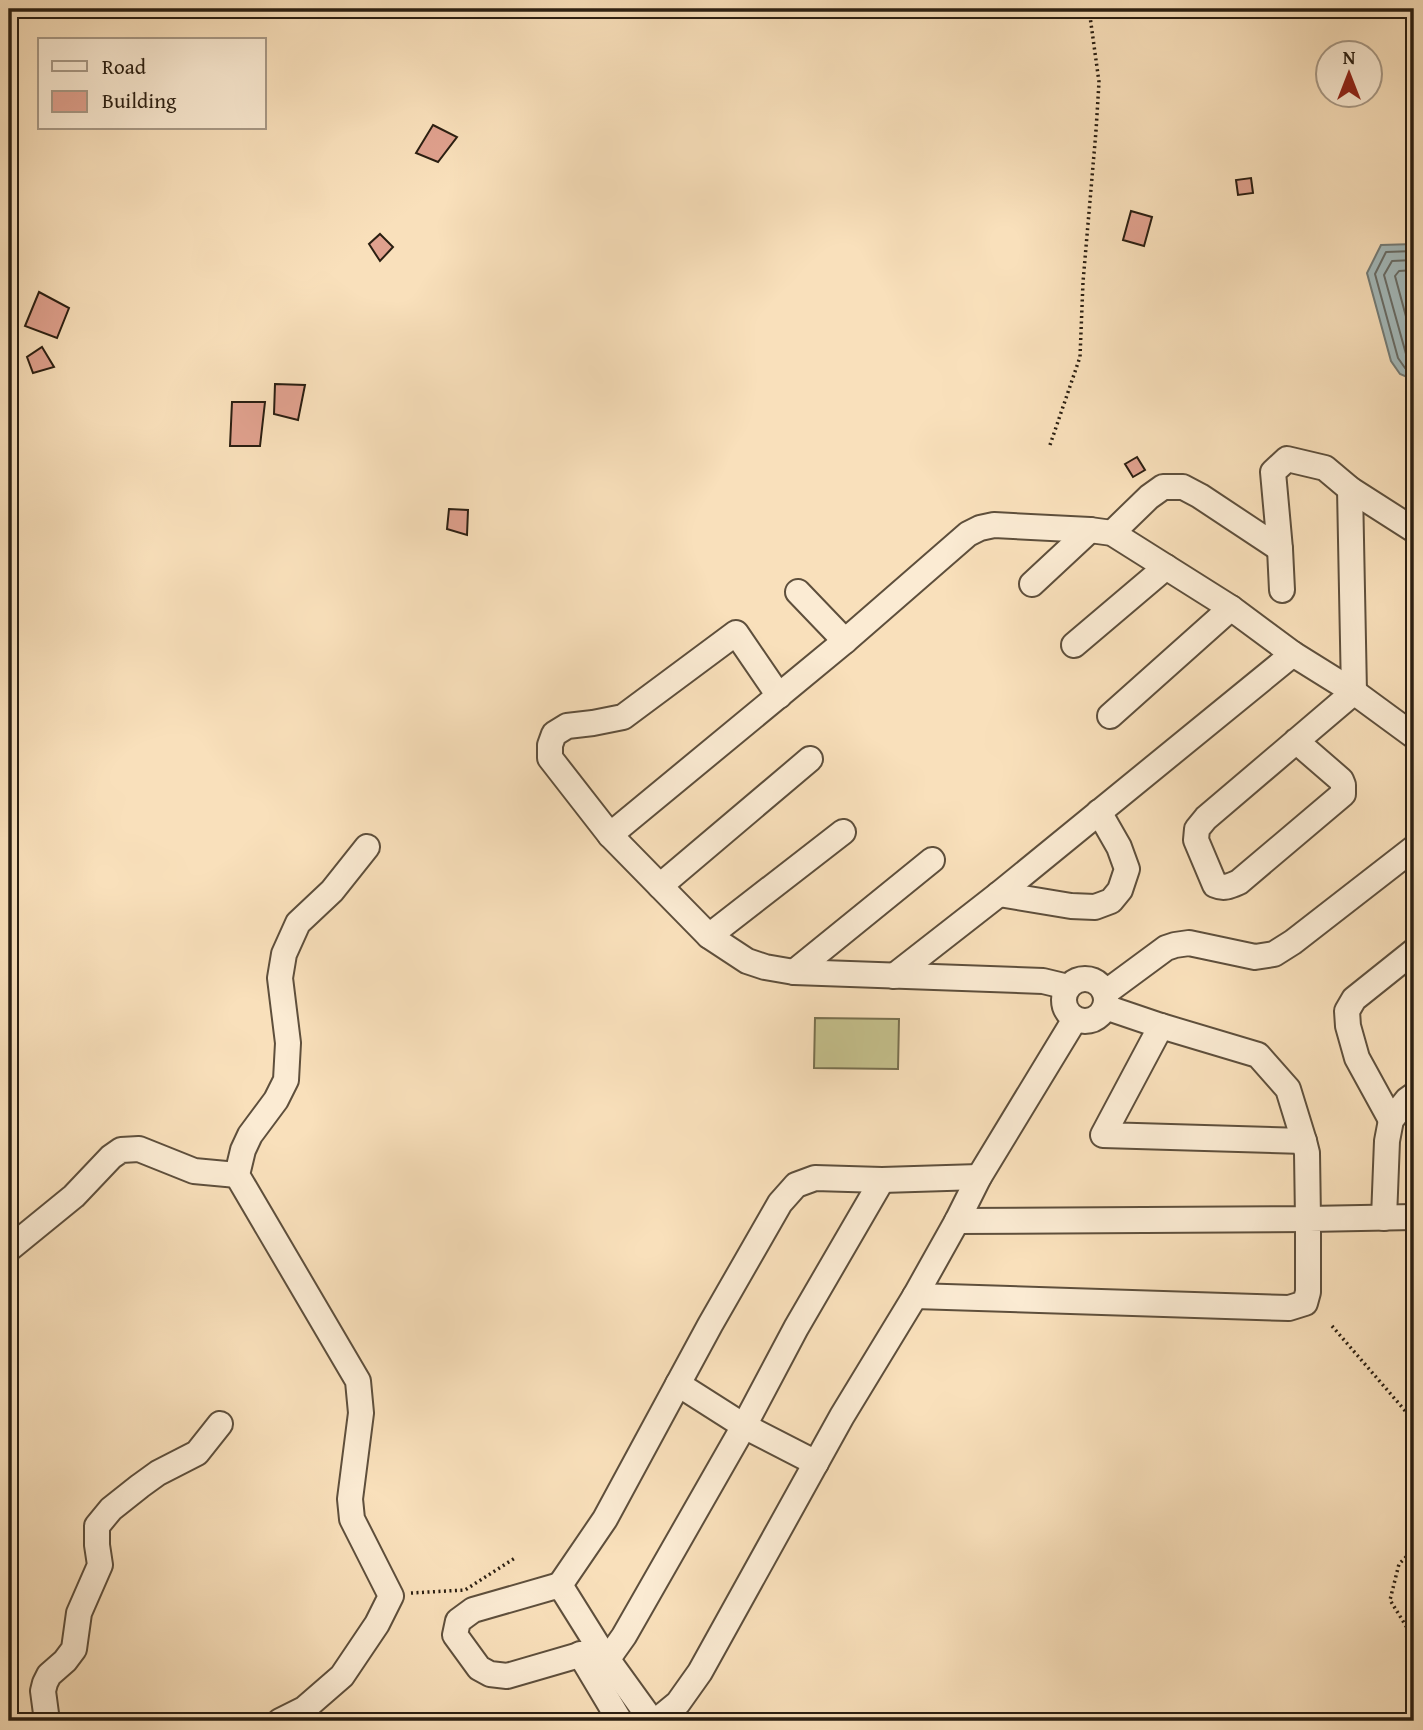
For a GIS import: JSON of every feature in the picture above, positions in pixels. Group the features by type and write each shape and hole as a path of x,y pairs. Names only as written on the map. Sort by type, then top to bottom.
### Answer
{"street":[{"path":"1282,590 1273,472 1287,459 1325,468 1350,489 1414,530"},
{"path":"1032,584 1163,487 1183,487 1200,496 1280,549"},
{"path":"1350,489 1354,692"},
{"path":"610,835 845,641 968,534 980,527 994,525 1101,532 1167,567 1231,608 1293,654 1354,692 1414,736"},
{"path":"1074,645 1167,567"},
{"path":"798,592 845,641"},
{"path":"1110,716 1231,608"},
{"path":"779,696 736,633 623,717 568,726 554,734 550,746 551,758 610,835 709,936 747,961 794,972 1044,981 1068,987"},
{"path":"894,976 999,894 1293,654"},
{"path":"1296,741 1341,780 1343,794 1239,882 1220,888 1215,885 1196,840 1197,830 1206,818 1296,741 1354,692"},
{"path":"660,886 810,759"},
{"path":"999,894 1071,906 1095,907 1111,901 1119,890 1127,869 1119,847 1099,812"},
{"path":"709,936 843,832"},
{"path":"280,1721 304,1709 342,1676 377,1624 391,1596 352,1520 350,1500 360,1413 358,1381 237,1175 250,1135 276,1100 286,1080 288,1043 280,978 284,954 298,923 332,891 367,847"},
{"path":"915,1296 1289,1308 1305,1303 1308,1292 1307,1153 1288,1089 1258,1055 1161,1026 1105,1000 1097,982 1090,979 1074,982 1064,994 1065,1009 1075,1020 1090,1021 1102,1013 1105,1000 1166,948 1189,943 1255,957 1274,954 1414,848"},
{"path":"794,972 932,860"},
{"path":"1391,1120 1357,1058 1348,1026 1347,1011 1354,999 1414,951"},
{"path":"596,1654 654,1721 678,1703 700,1672 842,1416 957,1222 979,1177 1075,1020"},
{"path":"1161,1026 1103,1135 1304,1141"},
{"path":"1384,1218 1387,1140 1391,1120 1414,1095"},
{"path":"9,1249 74,1196 121,1150 139,1149 194,1171 237,1175"},
{"path":"882,1180 624,1636 596,1654 507,1676 490,1674 479,1668 455,1634 458,1620 473,1610 559,1585 605,1519 780,1203 796,1185 814,1178 882,1180 979,1177"},
{"path":"957,1222 1414,1217"},
{"path":"678,1384 744,1426 816,1463"},
{"path":"47,1721 43,1691 45,1683 49,1675 74,1649 79,1614 100,1565 96,1545 97,1526 111,1510 140,1486 158,1473 197,1453 220,1424"},
{"path":"559,1585 596,1654 620,1721"}],"path":[{"path":"1050,446 1080,357 1083,282 1099,82 1089,9"},
{"path":"1332,1326 1414,1421"},
{"path":"1414,1549 1399,1564 1390,1600 1414,1639"},
{"path":"391,1596 465,1590 515,1558"}],"shaded area":[{"path":"815,1018 899,1019 898,1069 814,1068"}],"water":[{"path":"1414,244 1414,380 1400,374 1391,361 1367,273 1381,245"}],"building":[{"path":"433,125 457,137 438,162 416,153"},
{"path":"1251,178 1253,193 1238,195 1236,180"},
{"path":"1131,211 1152,217 1144,246 1123,240"},
{"path":"380,234 393,247 380,261 369,244"},
{"path":"39,292 69,308 57,338 25,326"},
{"path":"42,347 54,367 33,373 27,357"},
{"path":"275,384 305,385 298,420 274,414"},
{"path":"232,402 265,402 260,446 230,446"},
{"path":"1137,457 1145,470 1133,477 1125,464"},
{"path":"449,509 468,510 467,535 447,529"}]}
